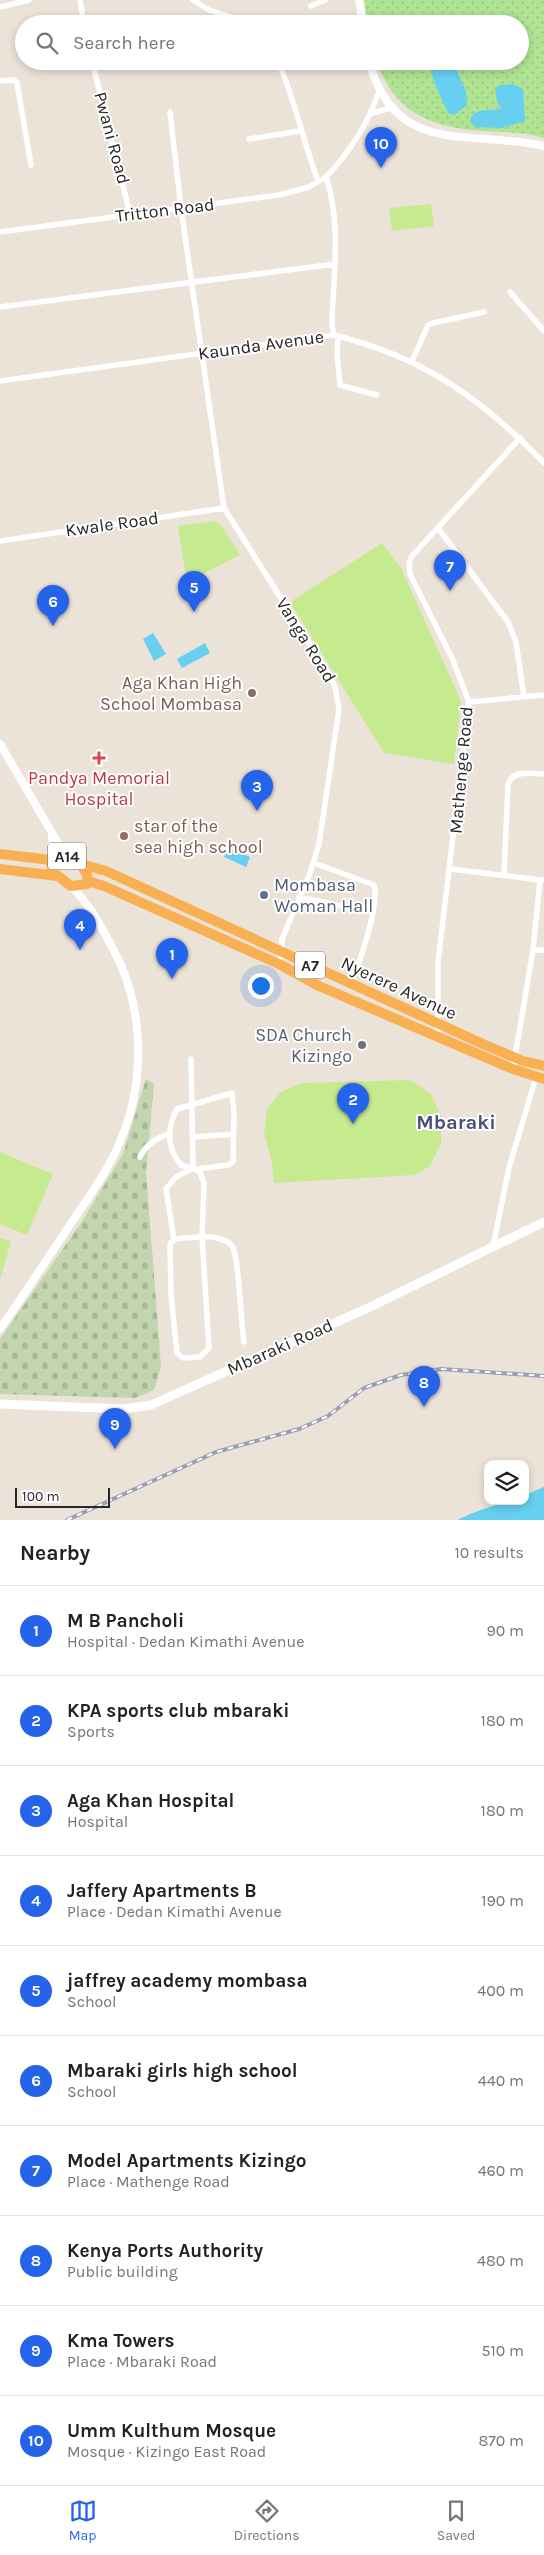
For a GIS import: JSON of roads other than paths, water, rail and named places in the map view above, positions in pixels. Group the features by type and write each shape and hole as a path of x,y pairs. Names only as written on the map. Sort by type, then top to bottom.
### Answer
{"highway":[{"path":"0,854 52,859"},
{"name":"A14","path":"65,855 77,863 87,874 87,883 71,886 57,876 51,868 52,859 65,855"},
{"name":"Nyerere Avenue","path":"77,863 106,871 437,1023 516,1058 544,1066"},
{"path":"0,869 57,876"},
{"name":"Nyerere Avenue","path":"87,883 104,886 279,964 319,986 514,1069 540,1078"},
{"path":"165,913 169,900"},
{"path":"238,946 244,934"},
{"path":"319,986 422,1016"}],"main road":[{"name":"Mbaraki Road","path":"0,1404 124,1409 151,1405 370,1307 544,1222"}],"street":[{"path":"0,6 29,0"},
{"path":"80,0 82,15"},
{"path":"192,0 209,10 224,15"},
{"path":"311,6 325,0"},
{"path":"359,0 362,15"},
{"name":"Pwani Road","path":"94,70 130,214"},
{"path":"282,70 294,102 300,131 318,181"},
{"path":"372,70 380,91 391,108 431,133 461,138 519,141 544,146"},
{"path":"0,81 14,80 17,83 32,165"},
{"path":"377,394 340,385 336,335 332,325 336,234 330,191 326,177 348,152 372,113 380,91"},
{"path":"372,113 391,108"},
{"name":"Vanga Road","path":"170,112 191,282 224,508 330,676 337,692 339,709 319,844 314,862 282,938 282,953 279,964"},
{"path":"250,139 300,131"},
{"name":"Tritton Road","path":"0,232 291,193 309,187 326,177"},
{"path":"0,307 335,264"},
{"path":"510,292 544,331"},
{"path":"412,361 428,326 433,322 484,312"},
{"name":"Kaunda Avenue","path":"0,381 336,335 368,343 412,361 482,406 520,438 544,463"},
{"name":"Mathenge Road","path":"438,1036 438,962 451,869 469,702 452,658 410,574 409,563 412,556 455,507 520,438"},
{"name":"Kwale Road","path":"0,540 224,508"},
{"path":"438,528 508,622 516,642 524,697"},
{"path":"469,702 544,695"},
{"path":"0,744 65,855"},
{"path":"504,876 508,784 511,778 518,774 544,774"},
{"path":"52,834 52,859"},
{"path":"314,862 374,885 375,897 362,958 351,983"},
{"path":"451,869 542,880 514,1069"},
{"path":"87,883 89,904"},
{"path":"0,1329 101,1179 124,1132 134,1095 138,1043 133,1002 119,958 89,904 71,886"},
{"path":"299,897 346,907"},
{"path":"264,958 270,946 282,938"},
{"path":"533,950 544,950"},
{"path":"191,1059 194,1168 204,1183 202,1237 209,1348 200,1357 183,1358 178,1353 170,1261 170,1244 174,1240 202,1237 228,1243 235,1252 244,1342"},
{"path":"493,1246 508,1168 540,1078"},
{"path":"232,1093 233,1162 228,1165 194,1168 180,1165 173,1154 169,1134 177,1108 193,1104 232,1093"},
{"path":"140,1157 147,1146 158,1138 169,1134"},
{"path":"194,1137 234,1134"},
{"path":"174,1240 166,1189 176,1177 194,1168"}],"water":[{"path":"431,70 457,70 466,91 467,105 454,115 448,113"},
{"path":"513,84 523,89 525,121 502,128 475,127 470,121 475,113 482,110 501,109 497,101 495,88 501,85"},
{"path":"153,633 166,654 154,661 143,639"},
{"path":"205,643 210,653 182,668 177,659"},
{"path":"228,848 250,857 246,867 224,857"},
{"path":"544,1487 544,1520 457,1520 499,1505 529,1505 529,1493"}],"railway":[{"path":"67,1520 216,1452 299,1429 328,1416 364,1388 401,1375 441,1369 544,1376"}],"place":[{"name":"Umm Kulthum Mosque","path":"381,168"},
{"name":"Model Apartments Kizingo","path":"450,591"},
{"name":"jaffrey academy mombasa","path":"194,612"},
{"name":"Mbaraki girls high school","path":"53,626"},
{"name":"Aga Khan High School Mombasa","path":"252,693"},
{"name":"Pandya Memorial Hospital","path":"99,758"},
{"name":"Aga Khan Hospital","path":"257,811"},
{"name":"star of the sea high school","path":"124,836"},
{"name":"Mombasa Woman Hall","path":"264,895"},
{"name":"Jaffery Apartments B","path":"80,950"},
{"name":"M B Pancholi","path":"172,979"},
{"name":"SDA Church Kizingo","path":"362,1045"},
{"name":"KPA sports club mbaraki","path":"353,1124"},
{"name":"Kenya Ports Authority","path":"424,1407"},
{"name":"Kma Towers","path":"115,1449"}],"district":[{"name":"Mbaraki","path":"456,1122"}]}
